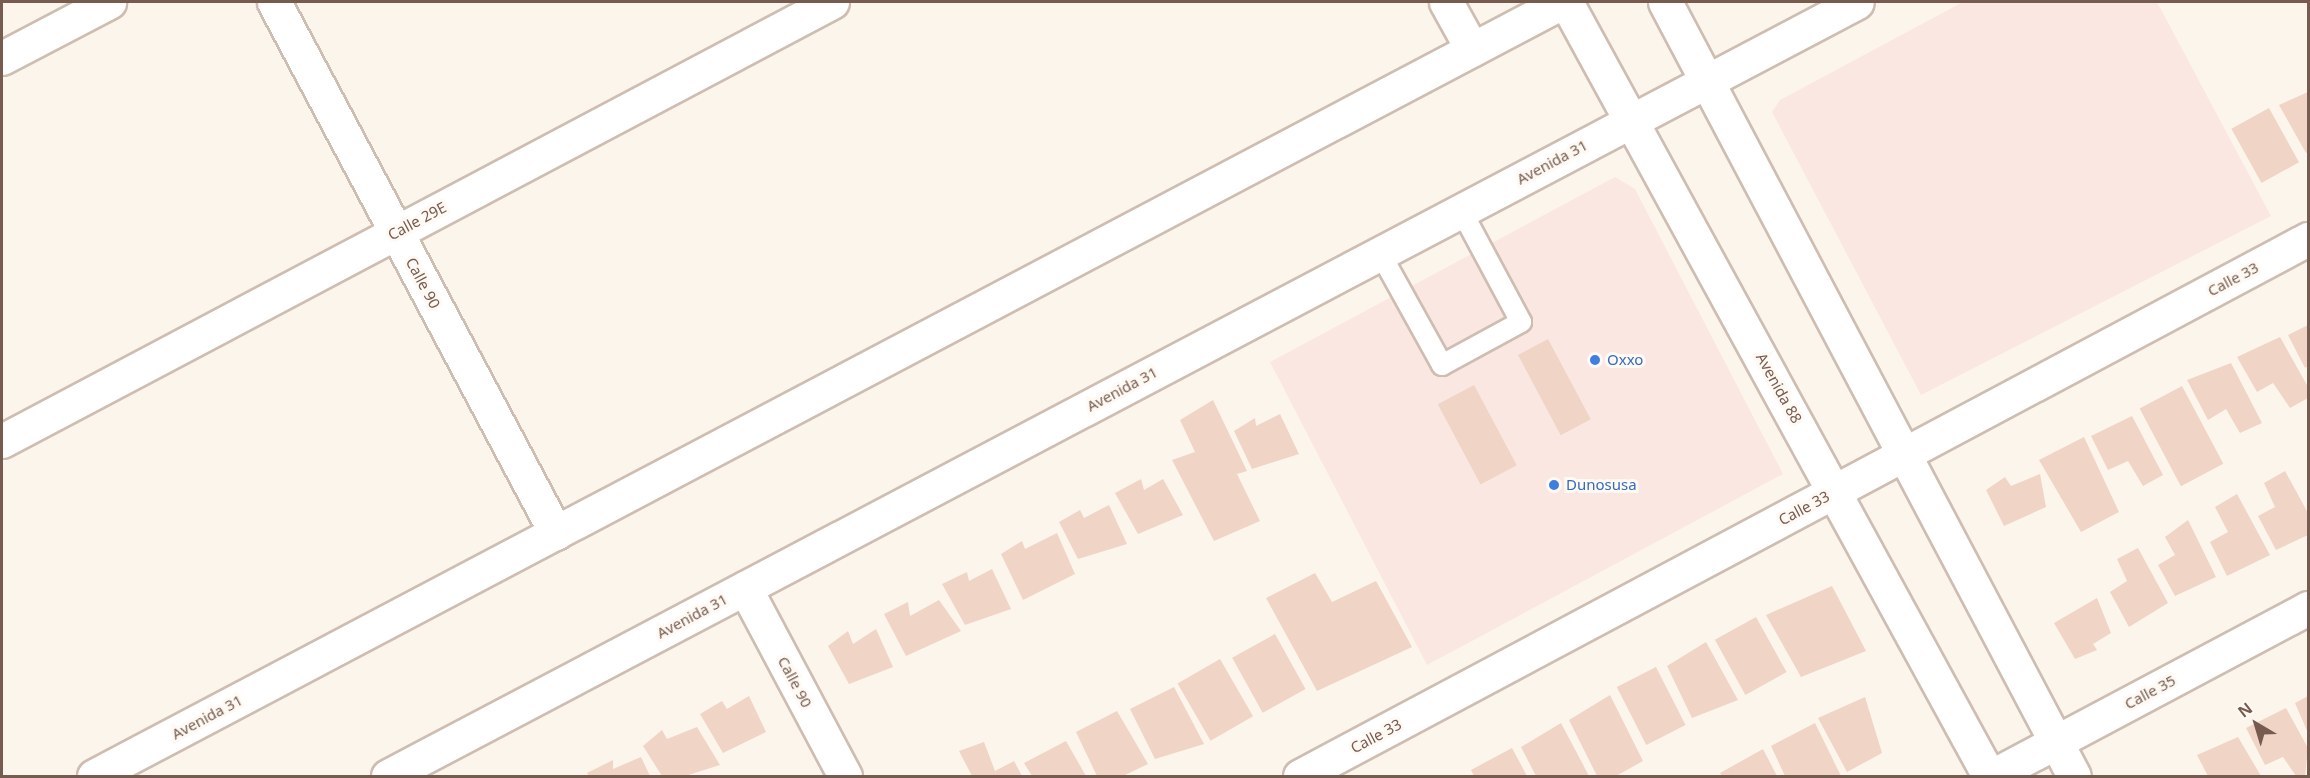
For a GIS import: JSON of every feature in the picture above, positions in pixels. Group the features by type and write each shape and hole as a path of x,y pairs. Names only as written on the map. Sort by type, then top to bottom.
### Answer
{"main road":[{"path":"2,58 109,2"},
{"name":"Calle 90","path":"274,2 556,532"},
{"name":"Calle 29E","path":"2,441 832,2"},
{"path":"1446,2 1472,49"},
{"name":"Avenida 31","path":"94,777 1564,2"},
{"name":"Avenida 88","path":"1564,2 1633,120 1990,777"},
{"path":"1665,2 2074,777"},
{"name":"Avenida 31","path":"388,777 1857,2"},
{"name":"Calle 33","path":"1300,777 2308,239"},
{"name":"Calle 90","path":"745,588 845,777"},
{"name":"Calle 35","path":"1990,777 2308,608"}],"lane":[{"path":"1380,253 1442,364 1521,322 1461,210"}],"shaded area":[{"path":"1963,2 2157,2 2271,216 1921,395 1772,112 1780,100"},
{"path":"1615,177 1635,189 1783,474 1427,665 1270,362"}],"building":[{"path":"2308,92 2308,152 2306,153 2279,105"},
{"path":"2269,108 2299,162 2261,183 2231,129"},
{"path":"2308,325 2308,366 2305,368 2288,335"},
{"path":"2280,337 2308,387 2308,398 2290,408 2273,383 2257,392 2237,357"},
{"path":"1548,339 1591,419 1561,435 1518,355"},
{"path":"2231,363 2262,423 2240,433 2226,409 2208,420 2187,380"},
{"path":"1474,385 1517,465 1481,485 1438,404"},
{"path":"2182,386 2223,464 2181,486 2140,409"},
{"path":"1213,400 1247,471 1237,474 1260,521 1214,541 1172,460 1195,452 1180,420"},
{"path":"1280,414 1299,454 1252,469 1234,431 1255,418 1256,426"},
{"path":"2132,416 2163,475 2143,486 2128,461 2108,470 2091,436"},
{"path":"2084,437 2119,512 2081,532 2039,460"},
{"path":"2285,471 2308,513 2308,535 2276,550 2258,516 2275,507 2264,483"},
{"path":"2040,474 2046,507 2004,526 1986,490 2005,477 2011,486"},
{"path":"1141,479 1144,490 1163,479 1183,515 1138,534 1115,493"},
{"path":"2237,494 2270,555 2227,576 2210,542 2228,532 2215,507"},
{"path":"1109,505 1127,544 1078,559 1059,522 1080,510 1084,518"},
{"path":"2188,520 2216,577 2175,596 2158,565 2175,555 2165,537"},
{"path":"1057,533 1075,574 1023,600 1001,554 1022,541 1025,549"},
{"path":"2138,548 2168,603 2129,627 2110,592 2127,581 2117,559"},
{"path":"992,569 1011,609 965,625 942,584 967,572 969,581"},
{"path":"1315,573 1332,602 1376,581 1412,647 1317,691 1266,598"},
{"path":"1832,586 1866,651 1801,677 1766,615"},
{"path":"2097,598 2111,633 2093,644 2097,650 2075,659 2054,623"},
{"path":"939,600 961,631 906,656 884,614 908,602 910,616"},
{"path":"1756,617 1787,672 1745,695 1715,640"},
{"path":"876,629 893,667 849,684 828,646 848,631 853,644"},
{"path":"1275,634 1306,689 1263,713 1232,658"},
{"path":"1706,642 1738,700 1692,718 1667,666"},
{"path":"1220,659 1253,716 1211,741 1178,684"},
{"path":"1656,667 1686,725 1646,745 1617,687"},
{"path":"1174,687 1204,744 1155,759 1130,709"},
{"path":"1610,695 1643,761 1616,776 1597,776 1569,720"},
{"path":"749,696 766,732 723,753 700,714 722,701 727,709"},
{"path":"2308,696 2308,733 2295,703"},
{"path":"1865,697 1882,753 1847,772 1818,718"},
{"path":"2286,708 2308,748 2305,776 2296,776 2283,757 2265,765 2246,728"},
{"path":"1117,711 1148,764 1123,776 1097,776 1076,732"},
{"path":"1561,723 1589,776 1536,776 1521,747"},
{"path":"1815,723 1841,776 1785,776 1771,746"},
{"path":"697,727 720,765 685,776 662,776 643,746 662,730 667,739"},
{"path":"2238,737 2261,776 2208,776 2197,755"},
{"path":"1066,741 1086,776 1032,776 1024,763"},
{"path":"984,742 995,771 1014,761 1022,776 972,776 959,751"},
{"path":"1512,748 1527,776 1474,776 1471,770"},
{"path":"1763,749 1777,776 1722,776 1720,773"},
{"path":"641,757 650,776 589,776 587,773 613,760 613,769"}],"place":[{"name":"Oxxo","path":"1595,360"},
{"name":"Dunosusa","path":"1554,485"}]}
